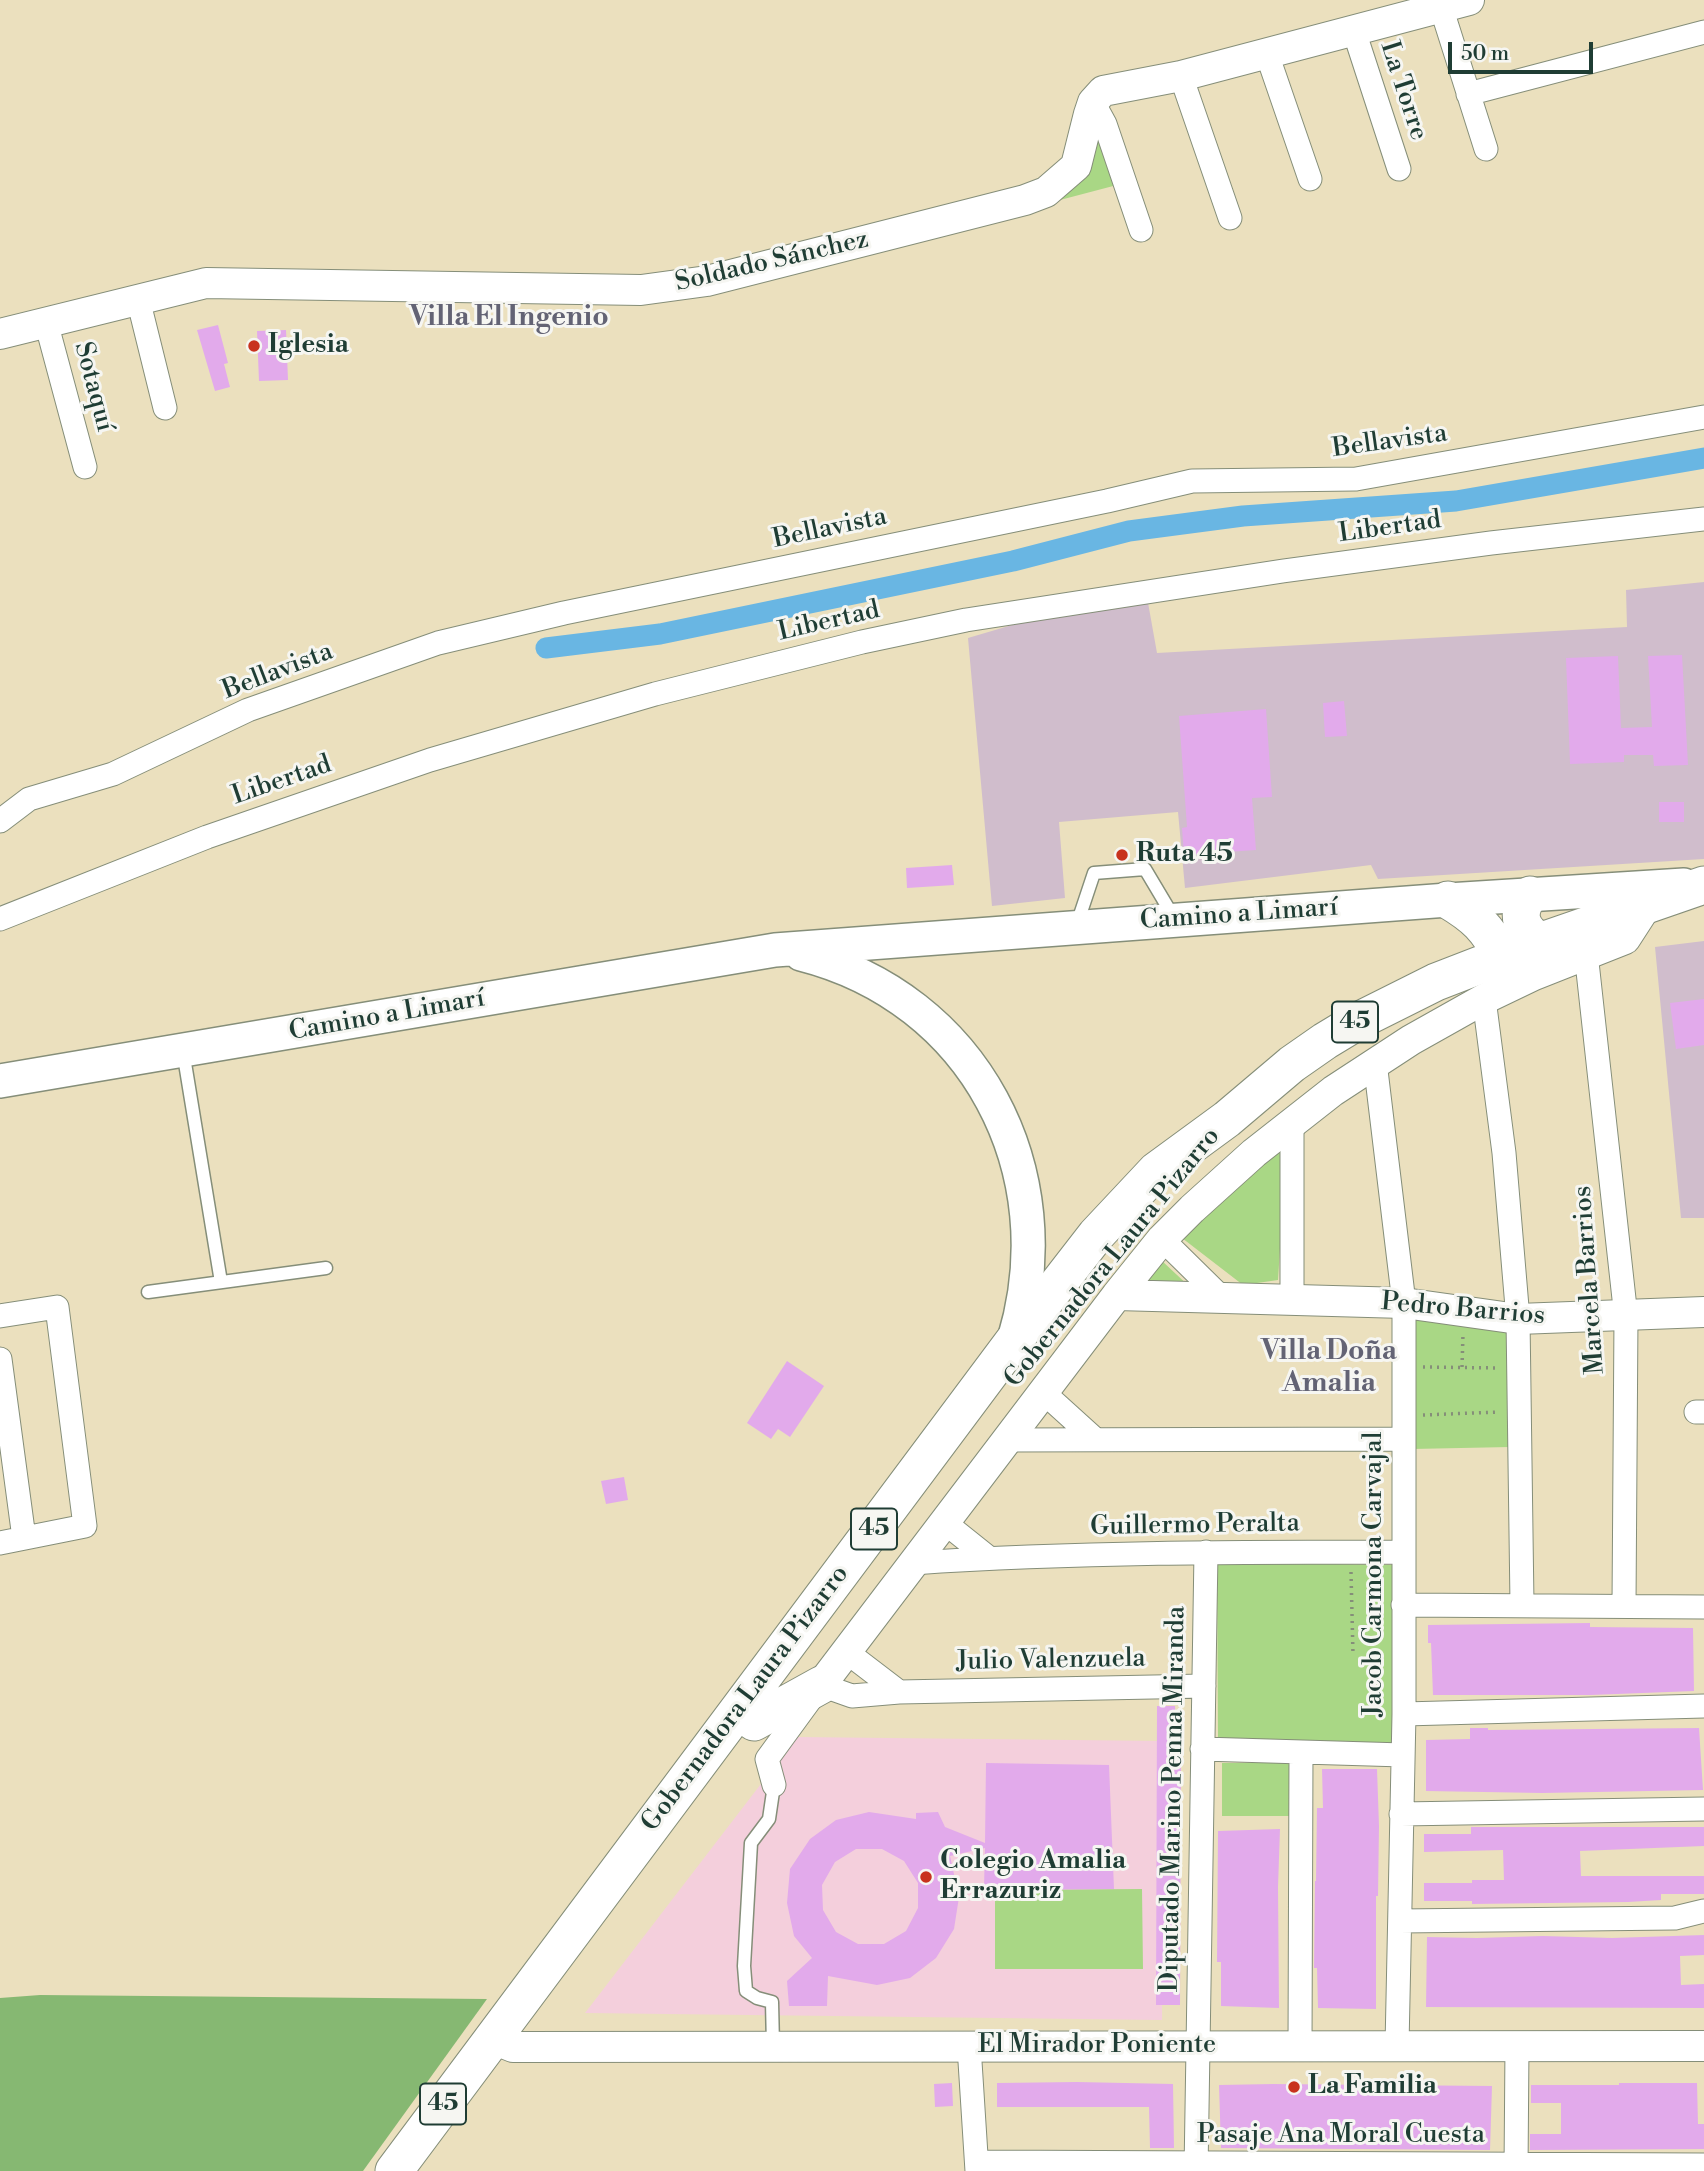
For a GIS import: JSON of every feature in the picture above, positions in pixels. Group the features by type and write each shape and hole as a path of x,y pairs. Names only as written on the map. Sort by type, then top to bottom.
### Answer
{"main road":[{"name":"Camino a Limarí","path":"0,1081 775,950 1448,900 1704,885"},
{"name":"Gobernadora Laura Pizarro","path":"420,2171 502,2042 735,1716 1013,1342 1096,1235 1156,1171 1227,1119 1293,1064 1358,1021 1436,982 1542,941 1704,885"},
{"path":"1530,895 1522,906 1521,919 1526,931 1542,941"},
{"path":"1448,900 1469,912 1481,923 1502,957"},
{"path":"878,983 887,940"},
{"name":"Camino a Limarí","path":"775,950 825,960 878,983 912,1006 949,1040 986,1090 1012,1145 1021,1174 1029,1234 1025,1294 1013,1342"},
{"name":"Gobernadora Laura Pizarro","path":"394,2171 502,2042 754,1722 961,1446 1114,1252 1227,1119"},
{"path":"961,1446 1013,1342"},
{"path":"754,1722 821,1685"}],"street":[{"path":"1141,230 1105,124 1093,102 1103,91 1181,76 1469,0"},
{"path":"1441,7 1486,149"},
{"name":"La Torre","path":"1354,31 1399,169"},
{"path":"1468,94 1704,32"},
{"path":"1267,54 1310,179"},
{"path":"1181,76 1230,218"},
{"name":"Soldado Sánchez","path":"0,334 206,283 641,290 707,281 1012,204 1046,192 1076,166 1093,102"},
{"path":"138,299 165,408"},
{"name":"Sotaquí","path":"46,322 85,467"},
{"name":"Bellavista","path":"0,821 29,799 113,774 248,710 438,643 564,613 1192,481 1356,479 1704,417"},
{"name":"Libertad","path":"0,919 219,833 430,760 655,694 862,642 966,620 1283,571 1491,542 1704,519"},
{"name":"Gobernadora Laura Pizarro","path":"774,1785 767,1759 944,1522 1117,1295 1163,1239 1222,1181 1292,1122 1375,1062 1484,999 1586,953 1625,939 1647,905"},
{"name":"Marcela Barrios","path":"1586,953 1626,1317 1624,1605"},
{"path":"1484,999 1504,1153 1518,1319 1522,1604"},
{"name":"Jacob Carmona Carvajal","path":"1375,1062 1404,1303 1404,1714 1397,2046"},
{"path":"1292,1122 1292,1299"},
{"path":"1163,1239 1222,1298"},
{"name":"Pedro Barrios","path":"1117,1295 1404,1303 1518,1319 1704,1312"},
{"path":"0,1316 57,1307 85,1526 0,1543"},
{"path":"0,1359 24,1538"},
{"path":"1044,1392 1096,1440"},
{"path":"1008,1440 1403,1439"},
{"path":"944,1522 989,1558"},
{"name":"Guillermo Peralta","path":"913,1563 989,1558 1206,1552 1403,1552"},
{"name":"Diputado Marino Penna Miranda","path":"1196,2167 1206,1552"},
{"path":"1403,1605 1704,1607"},
{"path":"848,1653 899,1692"},
{"name":"Julio Valenzuela","path":"821,1685 852,1696 899,1692 1204,1686"},
{"path":"1404,1714 1704,1706"},
{"path":"1202,1749 1403,1755"},
{"path":"1300,2046 1301,1752"},
{"path":"1401,1814 1704,1809"},
{"path":"1399,1922 1675,1918 1704,1912"},
{"name":"El Mirador Poniente","path":"502,2042 773,2046 1704,2046"},
{"path":"969,2046 977,2167"},
{"path":"1516,2168 1517,2046"},
{"name":"Pasaje Ana Moral Cuesta","path":"977,2167 1516,2168 1704,2165"}],"lane":[{"path":"1076,927 1094,873 1146,869 1175,920"},
{"path":"183,1051 221,1282"},
{"path":"148,1292 326,1268"},
{"path":"773,2046 772,2002 757,1998 747,1991 744,1966 751,1843 769,1819 774,1785"}],"path":[{"path":"1462,1367 1463,1311"},
{"path":"1404,1367 1509,1368"},
{"path":"1403,1415 1509,1412"},
{"path":"1350,1552 1353,1655"}],"shaded area":[{"path":"1704,582 1704,859 1378,879 1371,865 1185,888 1178,812 1059,822 1065,898 992,906 968,638 1063,610 1147,597 1157,653 1627,627 1626,590"},
{"path":"1704,941 1704,1218 1681,1218 1655,947"},
{"name":"Colegio Amalia Errazuriz","path":"797,1737 1164,1741 1162,2020 585,2013"}],"green space":[{"path":"1098,126 1117,185 1060,200"},
{"path":"1287,1140 1278,1280 1243,1285 1182,1238"},
{"path":"1161,1260 1192,1289 1134,1290"},
{"path":"1412,1313 1508,1327 1510,1447 1412,1449"},
{"path":"1217,1562 1394,1565 1394,1744 1218,1741"},
{"path":"1222,1763 1293,1763 1292,1816 1222,1816"},
{"path":"1142,1889 1143,1969 995,1969 995,1890"},
{"path":"40,1995 487,1999 363,2171 0,2171 0,1998"}],"building":[{"path":"218,325 228,363 224,364 230,387 215,391 197,330"},
{"path":"286,330 288,380 259,381 257,331"},
{"path":"1682,655 1688,765 1654,766 1653,755 1624,755 1624,762 1570,764 1566,658 1618,656 1621,728 1652,727 1648,656"},
{"path":"1344,701 1347,736 1325,737 1323,703"},
{"path":"1266,709 1272,797 1252,798 1256,850 1184,855 1182,828 1187,827 1179,716"},
{"path":"1659,802 1684,802 1684,822 1659,822"},
{"path":"952,865 954,885 907,888 906,868"},
{"path":"1704,999 1704,1045 1676,1049 1670,1003"},
{"path":"787,1361 824,1386 790,1437 778,1429 771,1439 747,1423"},
{"path":"624,1477 628,1500 606,1504 601,1481"},
{"path":"1590,1623 1590,1627 1693,1628 1694,1691 1591,1695 1433,1695 1428,1625"},
{"path":"1157,1706 1175,1706 1177,1754 1181,1754 1180,2005 1156,2005"},
{"path":"1470,1728 1699,1728 1703,1790 1542,1793 1426,1791 1426,1740 1470,1739"},
{"path":"986,1763 1109,1765 1114,1889 984,1888 985,1848 950,1856 959,1897 954,1929 936,1958 910,1978 877,1985 828,1976 827,2006 789,2006 787,1981 812,1958 794,1936 787,1903 790,1869 810,1839 836,1820 869,1812 916,1819 916,1813 938,1812 945,1827 985,1843","holes":["856,1849 882,1849 904,1861 918,1883 918,1908 906,1931 884,1944 858,1944 836,1932 823,1910 822,1885 835,1862"]},
{"path":"1322,1769 1377,1769 1379,1826 1376,2009 1318,2008 1317,1968 1314,1968 1315,1881 1317,1808 1323,1808"},
{"path":"1471,1827 1704,1827 1704,1846 1580,1851 1581,1876 1704,1876 1704,1894 1661,1894 1661,1900 1628,1902 1472,1904 1472,1901 1424,1901 1424,1883 1504,1880 1503,1850 1424,1852 1424,1834 1471,1834"},
{"path":"1280,1829 1279,2008 1221,2006 1221,1962 1217,1962 1218,1831"},
{"path":"1704,1935 1704,1955 1680,1956 1681,1985 1704,1984 1704,2008 1426,2007 1427,1937 1612,1938"},
{"path":"952,2083 953,2106 935,2107 934,2084"},
{"path":"997,2083 1173,2084 1174,2148 1150,2148 1149,2107 997,2107"},
{"path":"1697,2083 1698,2124 1704,2124 1704,2149 1530,2150 1530,2134 1561,2134 1561,2103 1531,2103 1531,2085"},
{"path":"1219,2085 1492,2086 1490,2150 1221,2148"}],"waterway":[{"path":"546,648 660,634 1013,561 1129,531 1243,516 1456,501 1704,458"}],"place":[{"name":"Iglesia","path":"254,346"},
{"name":"Ruta 45","path":"1122,855"},
{"name":"Colegio Amalia Errazuriz","path":"926,1877"},
{"name":"La Familia","path":"1294,2087"}],"district":[{"name":"Villa El Ingenio","path":"509,318"},
{"name":"Villa Doña Amalia","path":"1329,1368"}]}
